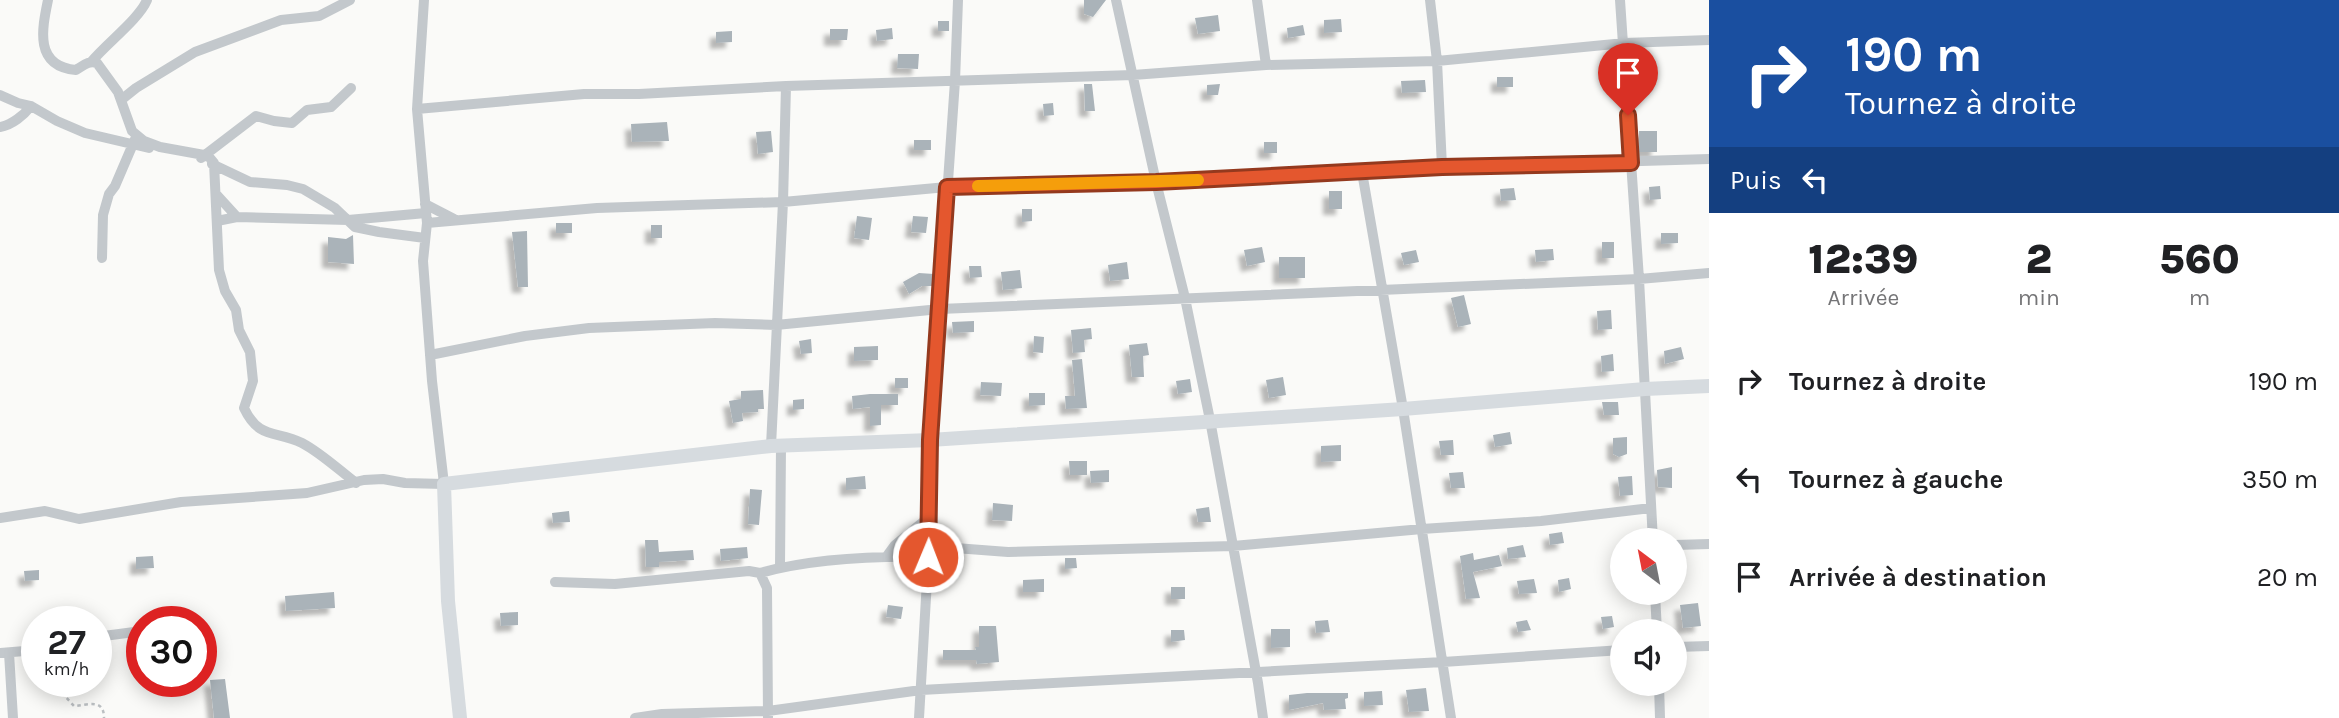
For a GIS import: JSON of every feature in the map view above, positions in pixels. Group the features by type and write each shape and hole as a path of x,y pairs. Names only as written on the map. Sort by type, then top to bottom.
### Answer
{"street":[{"path":"48,0 42,34 43,48 58,65 76,70 92,61 113,37 134,19 147,0"},
{"path":"121,100 195,52 281,20 319,16 350,0"},
{"path":"424,0 417,109 426,213 423,261 444,484 448,601 460,718"},
{"path":"919,718 929,552 930,440 955,81 958,0"},
{"path":"1116,0 1210,420 1256,671 1262,718"},
{"path":"1257,0 1266,65"},
{"path":"1430,0 1437,61 1442,167"},
{"path":"1620,0 1625,43 1652,528"},
{"path":"417,109 584,94 1133,75 1266,65 1437,61 1625,43 1709,40"},
{"path":"92,61 100,65 121,100 135,139 109,194 103,215 102,258"},
{"path":"780,568 776,325 786,86"},
{"path":"202,157 256,116 292,123 307,110 331,107 351,88"},
{"path":"0,95 31,106 85,133 135,139 168,153 202,157 214,166 250,182 303,189 335,208 355,227 425,238"},
{"path":"0,127 13,122 31,106"},
{"path":"217,221 237,217 348,220 426,213 454,219 526,216 597,208 783,202 947,187 1156,182 1442,167 1709,159"},
{"path":"214,166 219,270 225,291 236,310 239,330 250,352 253,382 244,408 253,425 266,433 302,443 356,483"},
{"path":"1362,172 1403,409 1451,718"},
{"path":"215,193 237,217"},
{"path":"426,213 454,219"},
{"path":"430,355 589,328 715,323 776,325 940,309 1639,279 1709,273"},
{"path":"0,518 45,511 79,519 181,502 290,495 383,479 405,483 444,484 776,446 930,440 1709,386"},
{"path":"555,582 615,584 749,571 760,573 780,568 929,552 1233,545 1422,528 1541,521 1651,508"},
{"path":"887,556 895,545 929,517"},
{"path":"1687,545 1709,544"},
{"path":"760,573 767,588 768,715"},
{"path":"1687,647 1709,646"},
{"path":"635,718 662,714 768,715 921,690 1610,651"},
{"path":"4,653 13,718"},
{"path":"1659,696 1660,718"}],"path":[{"path":"66,697 74,706 93,703 100,705 104,718"}],"building":[{"path":"1084,0 1106,0 1093,17 1084,14"},
{"path":"1218,15 1220,31 1198,34 1195,18"},
{"path":"1341,19 1342,32 1324,33 1324,20"},
{"path":"938,21 949,21 949,31 938,31"},
{"path":"1303,25 1305,35 1288,38 1287,28"},
{"path":"892,28 893,39 877,41 876,30"},
{"path":"830,29 848,29 847,40 830,40"},
{"path":"732,31 732,42 716,43 716,32"},
{"path":"898,54 919,54 918,69 897,68"},
{"path":"1497,77 1513,77 1513,87 1497,87"},
{"path":"1425,80 1426,92 1402,93 1401,81"},
{"path":"1084,84 1092,84 1095,111 1085,111"},
{"path":"1220,84 1218,95 1207,95 1207,85"},
{"path":"1053,103 1054,115 1044,116 1043,104"},
{"path":"667,122 669,141 632,142 631,124"},
{"path":"771,131 773,152 758,154 756,132"},
{"path":"1639,131 1657,131 1657,152 1639,152"},
{"path":"914,140 931,140 931,150 914,150"},
{"path":"1264,142 1277,142 1277,153 1264,153"},
{"path":"1660,186 1661,199 1650,200 1649,187"},
{"path":"1514,188 1516,200 1501,201 1500,189"},
{"path":"1329,191 1342,191 1342,209 1329,209"},
{"path":"1022,209 1032,209 1032,221 1022,222"},
{"path":"857,216 872,218 869,240 854,238"},
{"path":"913,216 928,217 926,233 911,232"},
{"path":"556,223 572,223 572,233 556,233"},
{"path":"651,225 662,225 662,238 651,238"},
{"path":"527,231 528,287 518,287 512,232"},
{"path":"1661,233 1678,233 1678,243 1661,244"},
{"path":"353,235 354,264 328,262 328,237 346,239"},
{"path":"1602,242 1614,242 1614,258 1602,258"},
{"path":"1262,247 1265,262 1247,266 1244,250"},
{"path":"1553,249 1554,260 1536,262 1535,250"},
{"path":"1416,250 1419,262 1404,265 1401,253"},
{"path":"1279,257 1305,257 1305,278 1279,278"},
{"path":"1127,262 1129,279 1110,281 1108,265"},
{"path":"969,266 981,266 982,277 970,278"},
{"path":"1020,270 1022,288 1003,290 1001,272"},
{"path":"919,273 934,274 933,286 922,286 909,294 903,282"},
{"path":"1464,295 1471,324 1458,327 1451,298"},
{"path":"1611,310 1612,329 1598,330 1597,311"},
{"path":"974,321 974,332 953,333 952,322"},
{"path":"1091,328 1092,339 1084,340 1085,352 1073,353 1071,330"},
{"path":"1034,336 1044,337 1043,353 1033,352"},
{"path":"811,339 812,353 801,354 799,341"},
{"path":"1147,343 1149,355 1143,356 1144,377 1132,377 1129,345"},
{"path":"878,346 878,360 854,361 854,347"},
{"path":"1681,347 1684,359 1665,364 1664,351"},
{"path":"1613,354 1614,371 1602,372 1601,356"},
{"path":"1082,359 1087,408 1066,409 1065,396 1075,396 1072,360"},
{"path":"1283,377 1286,395 1269,398 1266,380"},
{"path":"895,378 908,378 908,388 895,388"},
{"path":"1190,379 1192,392 1178,394 1176,381"},
{"path":"981,382 1002,383 1001,396 980,395"},
{"path":"763,390 764,409 742,413 743,421 733,423 729,401 741,399 741,391"},
{"path":"1029,393 1045,393 1045,405 1029,406"},
{"path":"898,394 898,405 881,405 881,425 870,426 870,407 853,409 852,396"},
{"path":"804,399 804,409 793,410 793,400"},
{"path":"1602,402 1618,402 1619,415 1604,415"},
{"path":"1510,432 1512,444 1495,447 1493,435"},
{"path":"1627,437 1627,454 1619,457 1613,454 1613,438"},
{"path":"1453,440 1454,455 1441,455 1439,441"},
{"path":"1341,445 1341,461 1321,462 1321,446"},
{"path":"1069,461 1087,461 1087,475 1070,475"},
{"path":"1672,467 1672,488 1658,487 1657,470"},
{"path":"1109,470 1109,482 1091,483 1090,471"},
{"path":"1463,472 1465,488 1451,488 1449,473"},
{"path":"865,476 866,489 846,490 846,478"},
{"path":"1632,476 1633,495 1620,496 1618,477"},
{"path":"750,489 762,490 759,525 748,524"},
{"path":"993,503 1013,505 1012,521 992,520"},
{"path":"1209,507 1211,522 1198,522 1196,509"},
{"path":"569,511 570,522 553,523 552,513"},
{"path":"1562,532 1564,543 1550,545 1549,534"},
{"path":"645,540 658,540 659,552 693,550 694,560 659,562 659,567 646,567"},
{"path":"1523,545 1526,557 1508,559 1507,548"},
{"path":"747,547 748,558 721,561 720,549"},
{"path":"1473,553 1474,560 1499,555 1502,566 1473,572 1480,598 1466,599 1460,556"},
{"path":"153,556 154,568 136,569 136,557"},
{"path":"1065,558 1076,558 1077,568 1065,569"},
{"path":"39,570 39,580 25,581 24,571"},
{"path":"1569,578 1571,589 1559,592 1558,580"},
{"path":"1044,579 1044,592 1023,592 1023,580"},
{"path":"1534,579 1537,593 1519,594 1517,581"},
{"path":"1171,587 1185,587 1185,599 1171,599"},
{"path":"334,592 335,608 286,611 285,596"},
{"path":"1698,603 1701,626 1687,628 1687,619 1682,619 1680,606"},
{"path":"888,605 903,607 901,619 886,617"},
{"path":"518,612 518,625 501,626 500,613"},
{"path":"1612,616 1610,628 1603,629 1601,617"},
{"path":"1328,620 1330,632 1316,633 1315,621"},
{"path":"1527,620 1531,630 1518,632 1516,622"},
{"path":"979,626 996,626 999,662 977,664 976,660 943,660 943,650 976,650 975,647 979,647"},
{"path":"1271,629 1290,629 1290,647 1271,648"},
{"path":"1171,630 1184,630 1185,640 1171,642"},
{"path":"225,679 230,718 214,718 212,697 217,697 217,680"},
{"path":"1426,688 1429,711 1409,712 1406,690"},
{"path":"1382,691 1383,705 1364,706 1364,692"},
{"path":"1348,693 1348,698 1345,699 1346,709 1324,710 1323,703 1289,710 1289,695"}],"slow traffic":[{"path":"978,186 1198,180"}],"route":[{"path":"928,557 930,440 947,187 1156,182 1442,167 1631,163 1628,115"}]}
